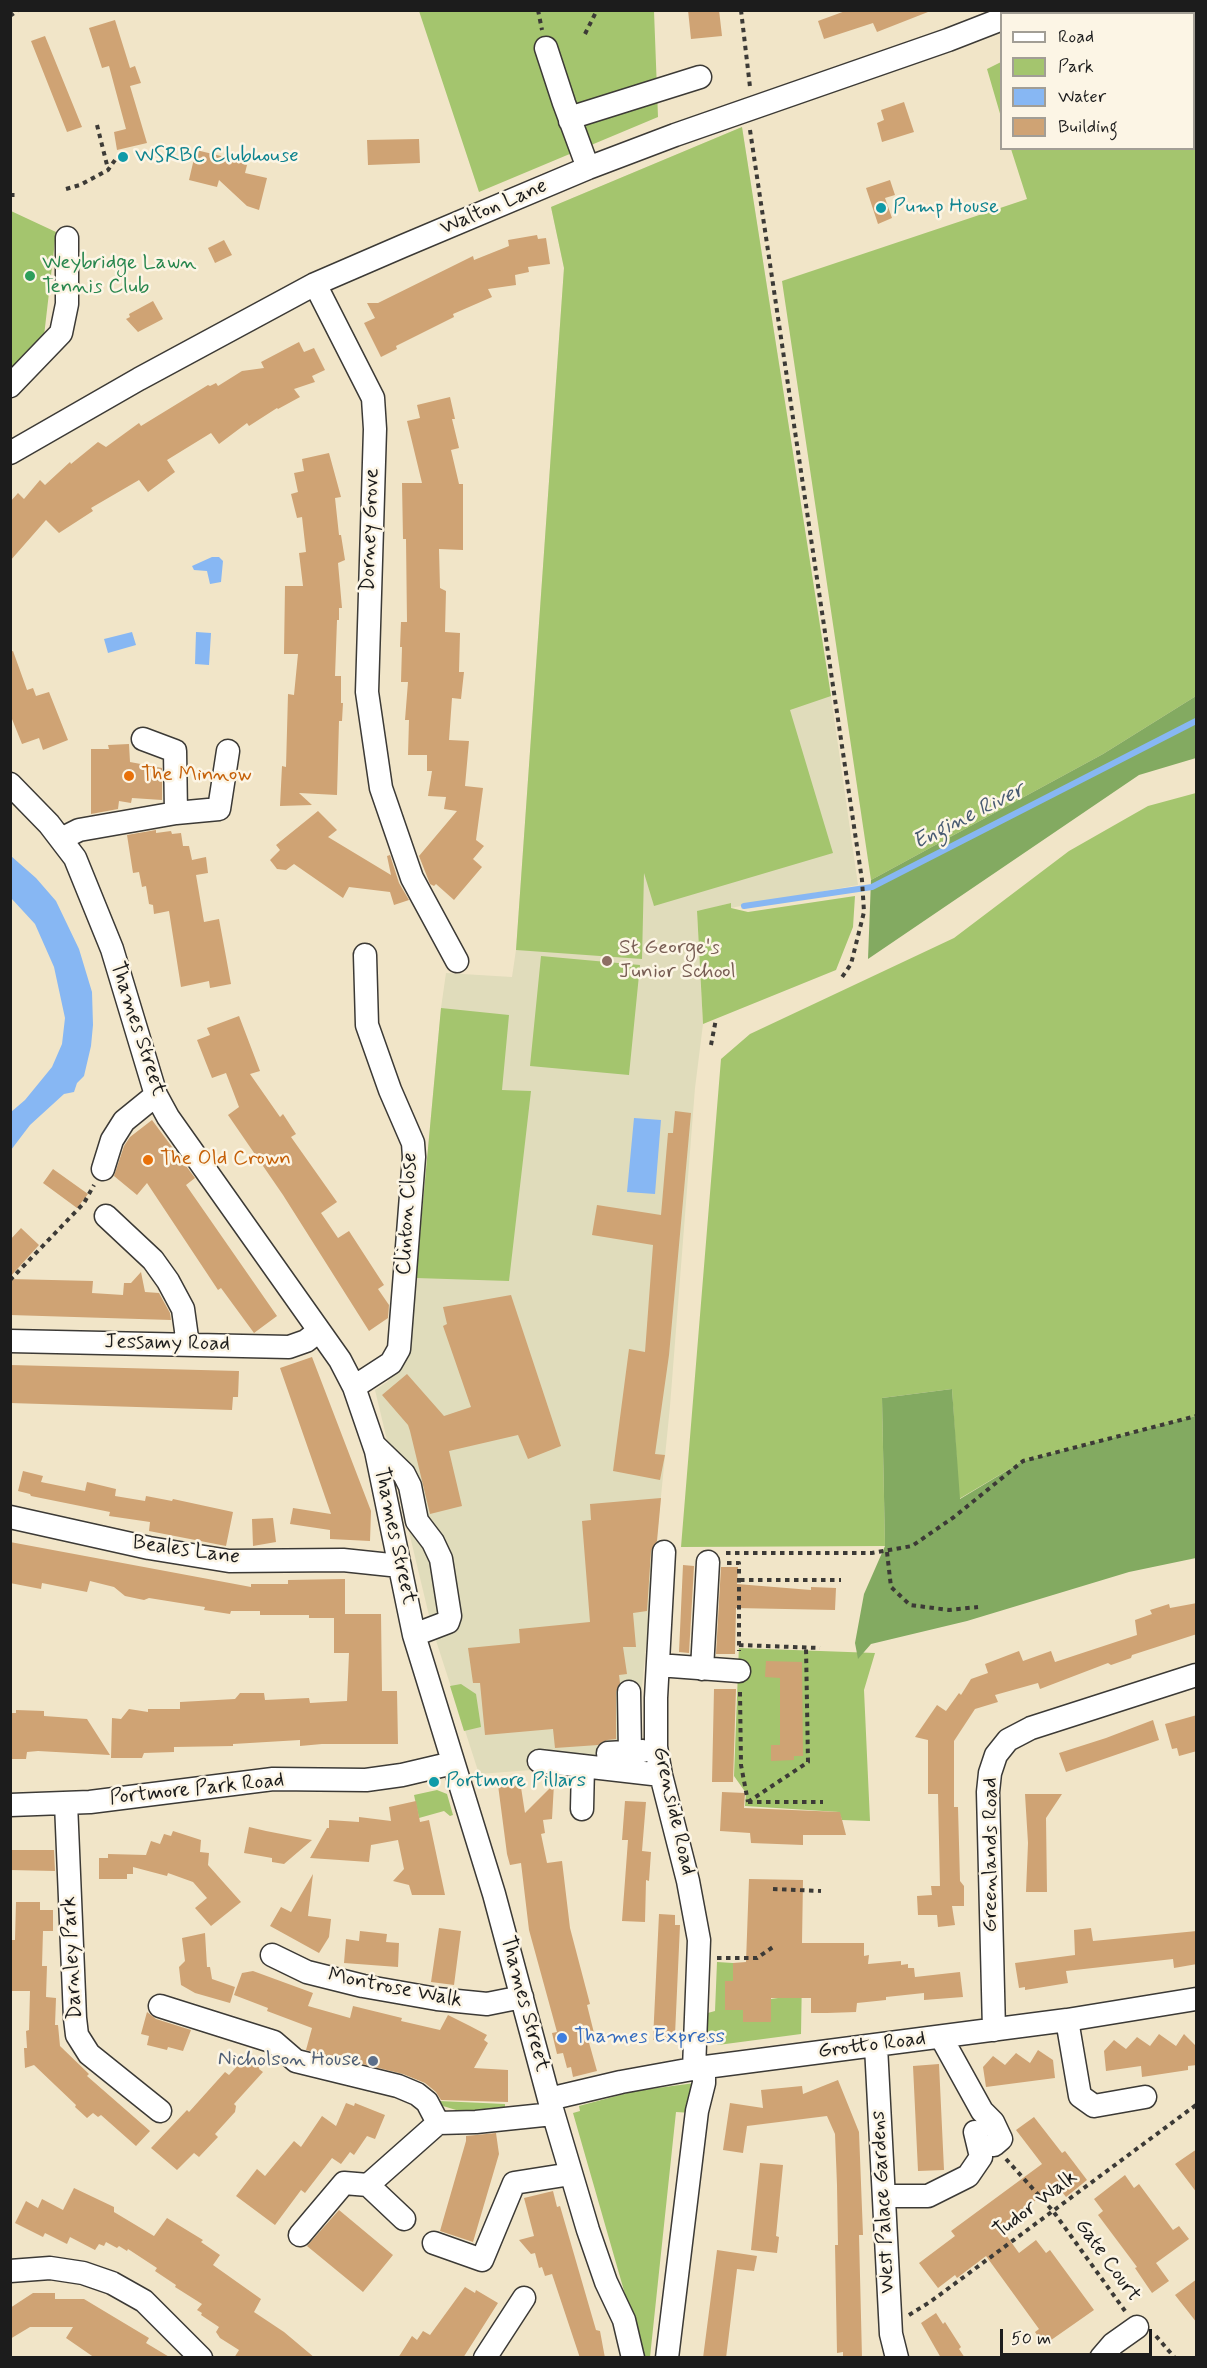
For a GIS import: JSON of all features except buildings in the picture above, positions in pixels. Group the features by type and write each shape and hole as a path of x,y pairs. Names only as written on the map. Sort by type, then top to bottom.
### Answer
{"street":[{"name":"Walton Lane","path":"10,453 139,379 315,284 588,168 1000,20"},
{"path":"546,48 588,168"},
{"path":"570,121 579,115 700,77"},
{"path":"10,386 61,333 67,304 67,238"},
{"name":"Dorney Grove","path":"315,284 373,399 375,429 367,692 381,788 412,878 457,961"},
{"path":"143,739 175,751 176,813"},
{"path":"61,839 79,830 176,813 219,809 228,751"},
{"name":"Thames Street","path":"10,784 61,839 75,858 112,949 156,1095 185,1144 340,1360 354,1387 374,1444 414,1635 494,1894 571,2174 602,2271 624,2320 633,2358"},
{"name":"Clinton Close","path":"354,1387 391,1363 399,1350 414,1157 413,1143 390,1090 367,1025 365,955"},
{"path":"103,1169 112,1140 124,1121 156,1095"},
{"path":"106,1216 153,1260 171,1286 186,1319 188,1345"},
{"name":"Jessamy Road","path":"10,1341 289,1347 306,1341 319,1331"},
{"path":"374,1444 404,1474 410,1486 417,1521 433,1542 441,1559 450,1616 448,1622 414,1635"},
{"name":"Beales Lane","path":"10,1517 149,1548 229,1561 343,1560 400,1566"},
{"name":"Grenside Road","path":"664,1552 656,1747 688,1881 699,1940 699,2068"},
{"path":"702,1669 713,1557"},
{"path":"658,1665 739,1671"},
{"name":"Greenlands Road","path":"994,2030 988,1792 990,1773 996,1755 1008,1740 1031,1728 1197,1675"},
{"path":"629,1692 630,1753"},
{"path":"608,1753 630,1753 656,1747"},
{"path":"539,1761 661,1775"},
{"name":"Portmore Park Road","path":"10,1805 66,1803 273,1779 366,1780 402,1775 453,1763"},
{"path":"582,1809 583,1766"},
{"name":"Darnley Park","path":"66,1803 77,2035 90,2054 160,2111"},
{"name":"Montrose Walk","path":"272,1955 307,1972 363,1986 427,1997 487,2004 522,1997"},
{"name":"Grotto Road","path":"438,2123 498,2120 551,2107 621,2082 699,2068 994,2030 1197,2000"},
{"path":"160,2006 274,2042 296,2061 408,2090 427,2102 438,2123 368,2186"},
{"path":"1067,2020 1080,2096 1094,2106 1145,2097"},
{"path":"884,2196 928,2196 968,2176 981,2157 984,2138 1001,2139 993,2122 982,2111 941,2037"},
{"name":"West Palace Gardens","path":"876,2046 890,2325 897,2358"},
{"path":"667,2358 697,2111 704,2083 699,2068"},
{"path":"434,2243 482,2260 514,2182 571,2174"},
{"path":"300,2235 344,2183 368,2186 404,2219"},
{"path":"10,2271 50,2268 83,2273 112,2283 144,2301 201,2358"},
{"path":"485,2358 524,2298"},
{"path":"1101,2358 1113,2344 1137,2327"}],"path":[{"path":"10,16 18,10"},
{"path":"585,34 597,10"},
{"path":"741,10 750,86 748,111 756,176 793,408 864,893 864,912 851,964 840,980"},
{"path":"97,125 108,170"},
{"path":"66,189 80,185 108,170 115,160"},
{"path":"711,1045 716,1019"},
{"path":"10,1280 84,1203 103,1169"},
{"path":"713,1557 887,1552 912,1546 1023,1461 1197,1416"},
{"path":"887,1552 891,1587 910,1605 949,1610 978,1607"},
{"path":"740,1563 741,1765 748,1802"},
{"path":"740,1580 841,1580"},
{"path":"739,1645 820,1648"},
{"path":"748,1802 808,1762 806,1647"},
{"path":"748,1802 823,1802"},
{"path":"773,1889 821,1891"},
{"path":"699,1957 757,1958 773,1947"},
{"name":"Tudor Walk","path":"890,2325 930,2302 1197,2105"},
{"name":"Gate Court","path":"984,2138 1053,2211 1137,2327"},
{"path":"1137,2327 1155,2335 1175,2358"}],"shaded area":[{"name":"St George's Junior School","path":"742,127 831,696 858,885 730,908 731,903 697,912 703,1024 695,1088 670,1406 634,1767 533,1753 532,1770 479,1774 432,1628 375,1390 387,1382 403,1364 416,1278 446,973 512,977 516,950 564,268 551,207"}],"green space":[{"path":"1132,10 1196,11 1196,696 1103,754 871,880 782,281 1027,199 1011,150 1195,150 1195,12 1125,12"},
{"path":"419,11 654,11 658,117 479,192"},
{"path":"1000,62 1000,114 987,69"},
{"path":"742,127 831,696 790,710 833,853 654,906 644,873 642,959 516,950 564,268 551,207"},
{"name":"Weybridge Lawn Tennis Club","path":"11,211 56,232 44,336 11,368"},
{"path":"1196,696 1196,758 1139,775 868,959 871,880 1103,754"},
{"path":"1196,793 1196,1416 1023,1461 959,1499 952,1389 882,1398 885,1546 681,1547 721,1059 750,1034 954,938 1069,851 1148,806"},
{"path":"855,896 853,927 836,970 703,1024 697,911 731,903 731,908 748,912"},
{"path":"541,956 640,965 629,1075 530,1066"},
{"path":"441,1008 509,1015 502,1090 531,1091 509,1281 416,1278"},
{"path":"952,1389 960,1499 1023,1461 1196,1416 1196,1558 1129,1572 967,1621 871,1644 858,1659 855,1643 864,1594 885,1546 882,1398"},
{"path":"739,1645 739,1648 875,1653 864,1690 870,1821 842,1820 839,1812 745,1806 746,1793 734,1776"},
{"path":"461,1684 476,1694 481,1727 464,1731 450,1686"},
{"path":"437,1790 447,1794 453,1815 450,1816 444,1811 419,1818 414,1795"},
{"path":"717,1962 733,1963 733,1981 725,1981 725,2009 743,2010 743,2022 771,2022 771,1999 778,1998 802,1975 801,2034 718,2045 712,2041 705,2033 704,2014 715,2011"},
{"path":"695,2083 692,2113 676,2112 650,2357 643,2357 573,2113 580,2111 579,2106 635,2091"},
{"path":"439,2101 505,2104 505,2111 466,2113 443,2106"}],"water":[{"path":"212,557 219,557 223,561 221,582 210,584 207,571 194,570 192,566"},
{"path":"132,632 136,645 108,653 104,639"},
{"path":"196,632 211,633 209,665 195,664"},
{"path":"11,856 36,878 56,901 79,949 92,992 93,1025 84,1076 77,1083 74,1092 64,1094 30,1125 11,1150 11,1112 25,1100 52,1067 62,1044 65,1018 54,967 35,924 11,898"},
{"path":"634,1118 661,1120 655,1194 627,1192"}],"waterway":[{"name":"Engine River","path":"744,906 872,887 1196,721"}],"place":[{"name":"WSRBC Clubhouse","path":"123,157"},
{"name":"Pump House","path":"881,208"},
{"name":"Weybridge Lawn Tennis Club","path":"30,276"},
{"name":"The Minnow","path":"129,776"},
{"name":"St George's Junior School","path":"607,961"},
{"name":"The Old Crown","path":"148,1160"},
{"name":"Portmore Pillars","path":"434,1782"},
{"name":"Thames Express","path":"562,2038"},
{"name":"Nicholson House","path":"373,2061"}]}
